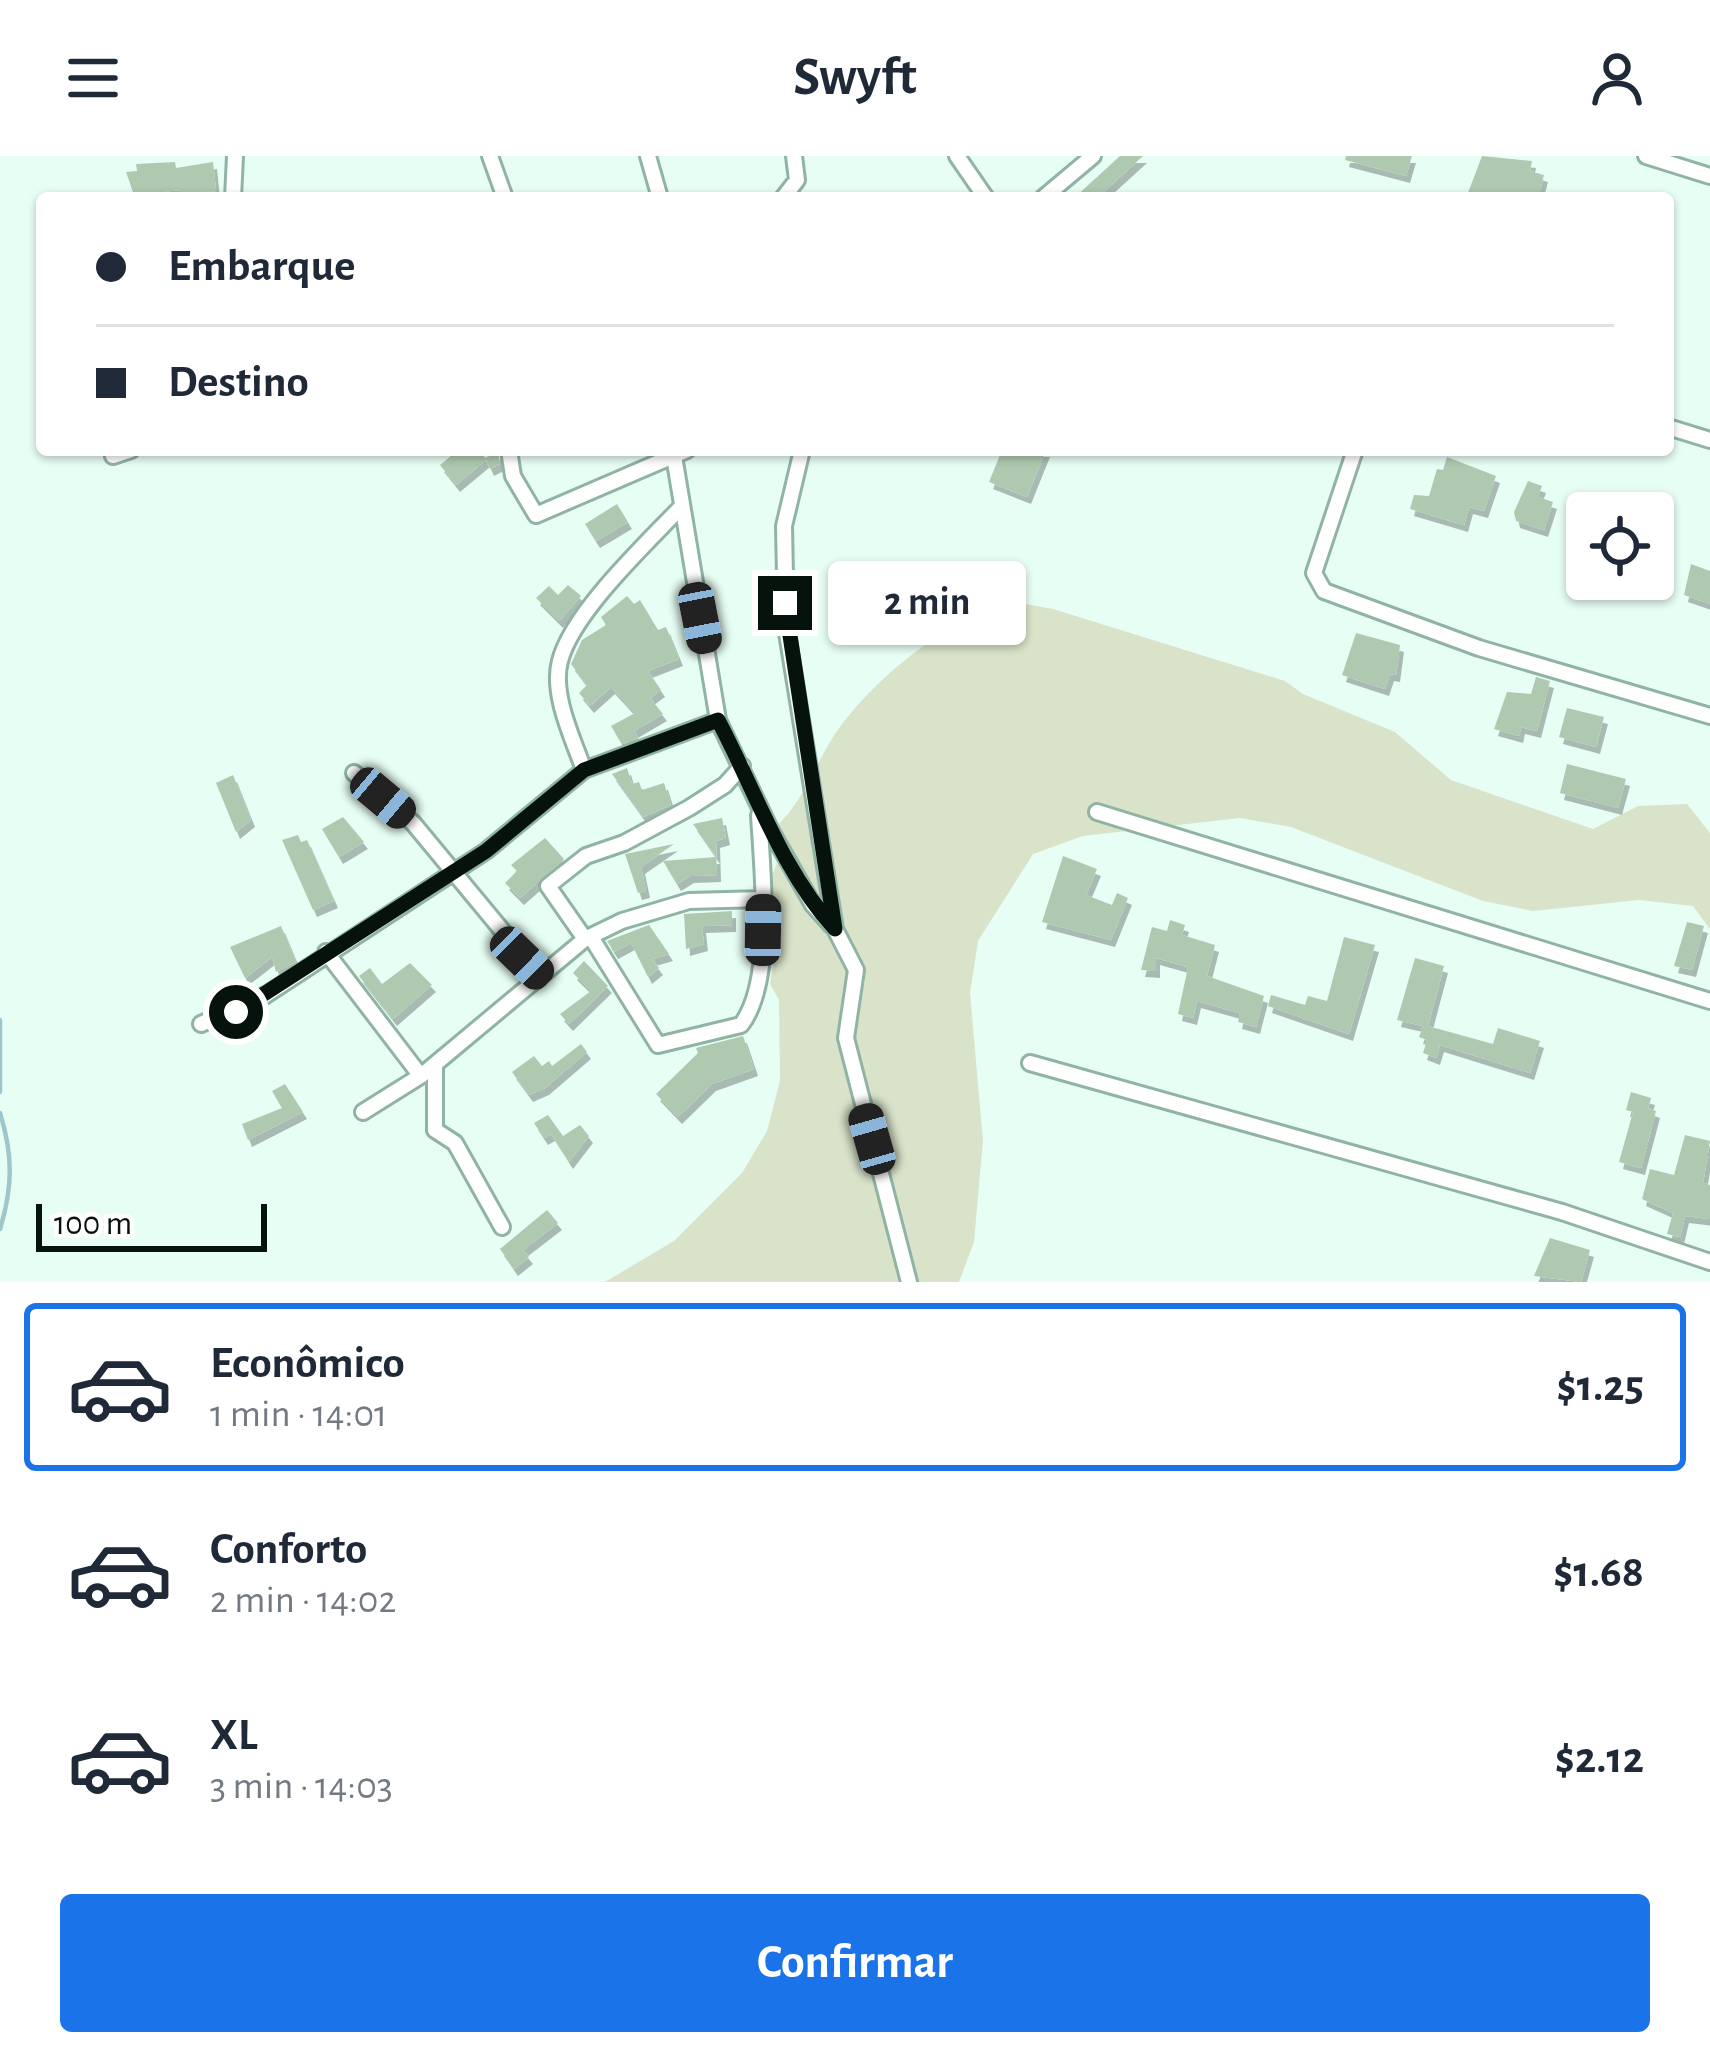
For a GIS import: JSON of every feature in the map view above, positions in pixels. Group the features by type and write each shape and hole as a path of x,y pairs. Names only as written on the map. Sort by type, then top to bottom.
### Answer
{"street":[{"path":"233,192 235,156"},
{"path":"490,156 504,192"},
{"path":"648,156 658,192"},
{"path":"788,192 797,180 794,156"},
{"path":"957,156 982,192"},
{"path":"1050,192 1094,156"},
{"path":"1646,156 1710,176"},
{"path":"1674,430 1710,440"},
{"path":"510,456 513,476 536,514 669,456"},
{"path":"678,456 681,507 718,720 770,831 813,905 835,929 856,970 846,1038 909,1282"},
{"path":"801,456 784,526 786,627 835,929"},
{"path":"1353,456 1313,573 1324,591 1479,648 1710,716"},
{"path":"584,770 562,707 559,662 605,589 681,507"},
{"path":"201,1024 266,995 452,873 584,770 718,720"},
{"path":"742,766 725,785 689,808 586,856 548,886 658,1045 741,1025 751,1008 764,899 758,797"},
{"path":"354,773 413,823 539,975"},
{"path":"1097,812 1710,1001"},
{"path":"363,1112 435,1064 588,938 622,921 689,902 764,899"},
{"path":"326,952 420,1075"},
{"path":"1030,1063 1562,1213 1710,1262"},
{"path":"435,1064 435,1130 454,1144 502,1226"}],"green space":[{"path":"1003,600 1053,609 1285,681 1303,694 1395,732 1451,780 1593,829 1638,806 1687,804 1710,833 1710,929 1693,906 1639,900 1533,911 1483,901 1291,827 1240,818 1083,836 1033,854 978,941 970,993 983,1141 974,1242 959,1282 605,1282 674,1241 742,1173 767,1131 780,1081 779,1000 770,984 780,922 763,899 777,863 771,831 802,794 842,724 876,686 937,637"}],"building":[{"path":"1120,156 1143,156 1104,192 1081,192"},
{"path":"1346,156 1412,156 1406,176 1345,160"},
{"path":"1482,156 1532,161 1530,171 1544,175 1540,192 1468,192"},
{"path":"175,162 176,168 213,162 216,191 133,192 126,172 137,171 136,164"},
{"path":"451,456 499,456 500,464 490,469 486,460 456,485 440,465"},
{"path":"1000,456 1044,456 1027,497 989,482"},
{"path":"1447,457 1496,476 1484,511 1469,507 1464,525 1410,509 1414,495 1429,496 1437,469 1443,470"},
{"path":"1528,481 1542,486 1538,497 1553,502 1544,530 1516,521 1514,512"},
{"path":"617,504 628,522 596,541 585,524"},
{"path":"1691,564 1710,571 1710,604 1684,595"},
{"path":"568,585 581,596 559,621 536,598 549,586 558,595"},
{"path":"627,596 634,604 640,600 658,630 666,627 679,659 648,671 661,690 650,698 663,714 634,731 638,738 622,744 611,726 635,713 611,687 590,706 579,693 587,685 571,664 582,640 606,625 601,617"},
{"path":"1356,633 1400,645 1396,675 1390,674 1385,689 1342,675"},
{"path":"1536,677 1550,681 1537,731 1521,727 1519,736 1494,729 1507,692 1531,694"},
{"path":"1567,708 1604,717 1596,747 1559,737"},
{"path":"1567,764 1626,779 1618,808 1560,793"},
{"path":"627,768 632,784 639,782 642,790 664,783 671,805 643,817 612,774"},
{"path":"233,775 251,820 236,832 216,783"},
{"path":"343,817 364,842 339,857 322,829"},
{"path":"722,818 726,838 716,841 717,875 690,876 677,884 663,861 716,857 693,824"},
{"path":"298,835 301,842 307,840 334,901 313,910 282,840"},
{"path":"545,838 564,859 520,898 505,883 517,871 511,865"},
{"path":"674,844 641,867 646,891 638,893 625,854"},
{"path":"1063,856 1097,869 1086,895 1112,905 1117,893 1128,898 1111,940 1042,922"},
{"path":"732,911 732,925 702,926 704,944 686,949 684,914"},
{"path":"1170,920 1185,925 1182,935 1215,945 1207,976 1264,996 1256,1027 1238,1022 1240,1013 1197,1001 1193,1018 1178,1014 1188,967 1156,958 1156,971 1141,970 1152,927 1167,931"},
{"path":"1687,922 1704,926 1692,970 1674,966"},
{"path":"649,925 669,954 652,959 659,968 648,977 631,943 614,952 607,941"},
{"path":"281,926 296,962 276,972 272,957 245,978 230,947"},
{"path":"1344,937 1375,945 1349,1034 1268,1006 1271,995 1305,1005 1308,996 1327,1001"},
{"path":"1415,958 1444,966 1428,1026 1493,1044 1498,1028 1540,1041 1530,1073 1440,1045 1436,1058 1423,1053 1427,1040 1419,1037 1423,1026 1397,1020"},
{"path":"584,961 608,986 569,1024 560,1014 591,991 573,973"},
{"path":"410,963 432,985 393,1019 359,976 370,968 382,984"},
{"path":"743,1036 754,1069 712,1084 678,1117 656,1094 698,1053 696,1048"},
{"path":"581,1044 587,1052 545,1088 529,1095 512,1072 534,1056 542,1066 549,1061 552,1066"},
{"path":"285,1084 303,1112 248,1140 242,1124 282,1108 272,1091"},
{"path":"1631,1092 1651,1098 1648,1108 1656,1111 1641,1168 1619,1162 1633,1112 1626,1110"},
{"path":"548,1115 563,1136 580,1125 589,1136 569,1162 551,1134 544,1138 534,1123"},
{"path":"1685,1135 1710,1141 1703,1183 1710,1185 1710,1219 1685,1216 1680,1237 1667,1234 1673,1213 1642,1199 1650,1169 1674,1175"},
{"path":"547,1210 558,1223 523,1250 529,1257 514,1269 500,1249"},
{"path":"1550,1238 1590,1250 1581,1282 1534,1276"}],"waterway":[{"path":"0,1020 0,1092"},
{"path":"0,1113 10,1171 0,1229"}],"route":[{"path":"236,1012 486,851 584,770 718,720 770,831 813,905 835,929 799,721 785,603"}]}
